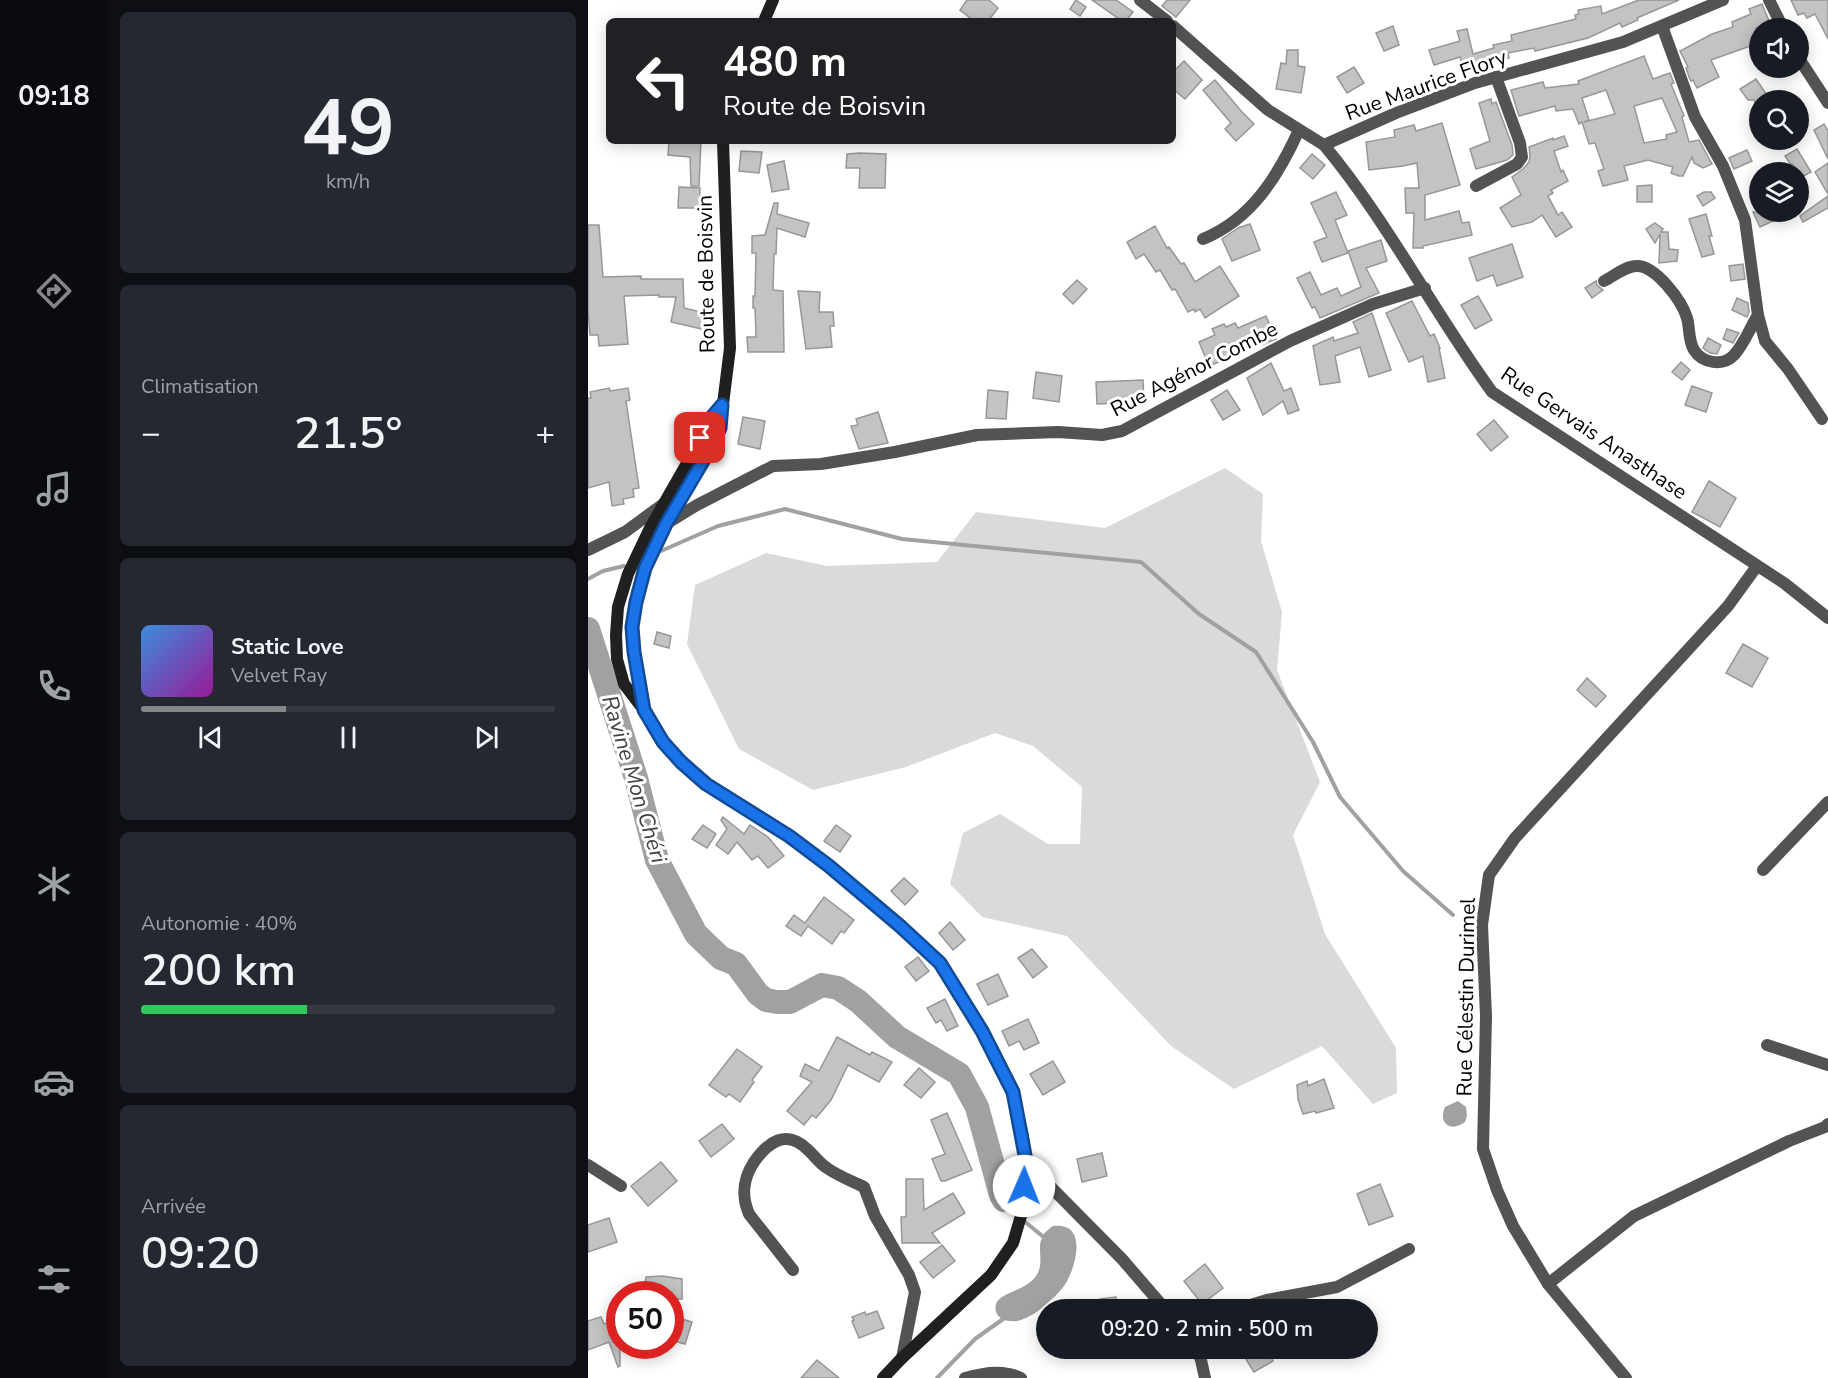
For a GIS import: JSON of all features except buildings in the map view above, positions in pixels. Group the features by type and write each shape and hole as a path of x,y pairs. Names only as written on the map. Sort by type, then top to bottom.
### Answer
{"main road":[{"path":"765,18 773,0"},
{"name":"Route de Boisvin","path":"644,710 632,627 645,568 666,524 720,428 730,348 723,144"},
{"name":"Route de Boisvin","path":"722,405 706,424 694,451 650,528 628,574 618,607 616,635 617,659 624,684 644,710 663,742 681,762 706,784 789,836 829,866 940,963 982,1031 1013,1092 1023,1137 1026,1162 1023,1209 1013,1243 991,1275 883,1378"}],"street":[{"path":"1140,0 1163,18"},
{"name":"Rue Maurice Flory","path":"1324,145 1396,113 1475,83 1623,42 1723,0"},
{"path":"1769,0 1778,18"},
{"path":"1662,26 1695,117 1723,166 1745,220 1758,315 1766,341 1822,419"},
{"path":"1176,29 1268,110 1324,145"},
{"path":"1809,74 1828,103"},
{"path":"1476,186 1517,164 1522,157 1520,143 1497,77"},
{"path":"1203,239 1232,224 1254,204 1287,157 1299,130"},
{"name":"Rue Gervais Anasthase","path":"1324,145 1351,177 1425,288 1462,351 1492,392 1784,583 1828,618"},
{"path":"1604,281 1627,268 1636,266 1646,267 1656,274 1680,303 1687,317 1690,340 1694,349 1700,357 1709,362 1728,360 1735,354 1758,315"},
{"name":"Rue Agénor Combe","path":"625,532 666,524 697,505 773,466 820,464 896,452 977,435 1058,432 1102,435 1122,431 1203,390 1290,341 1373,304 1425,288"},
{"path":"590,549 625,532 665,502 683,496 697,505"},
{"name":"Rue Célestin Durimel","path":"1626,1378 1548,1284 1513,1226 1497,1190 1483,1149 1486,1016 1482,924 1488,875 1515,838 1728,606 1757,566"},
{"path":"1763,870 1828,802"},
{"path":"1767,1045 1828,1065"},
{"path":"1548,1284 1634,1216 1828,1124"},
{"path":"793,1270 749,1214 745,1205 745,1179 759,1155 772,1143 783,1139 800,1142 828,1169 864,1188 875,1216 909,1275 915,1292 902,1358"},
{"path":"1026,1162 1122,1259 1157,1299"},
{"path":"588,1165 621,1186"},
{"path":"1272,1299 1337,1287 1409,1249"},
{"path":"1202,1359 1205,1378"},
{"path":"965,1378 1005,1372 1021,1378"}],"shaded area":[{"path":"1225,468 1263,494 1261,541 1282,612 1277,670 1320,782 1293,835 1325,934 1396,1048 1397,1093 1373,1104 1322,1046 1234,1089 1171,1046 1067,936 982,917 950,884 963,833 1000,814 1048,844 1080,844 1082,787 1033,746 995,733 906,767 813,790 739,749 687,644 695,585 766,553 827,566 937,562 976,512 1105,528"},
{"path":"1458,1101 1466,1107 1465,1122 1455,1127 1447,1125 1443,1118 1445,1107"},
{"path":"1053,1226 1064,1226 1072,1231 1076,1248 1072,1269 1064,1286 1052,1299 1036,1299 1036,1312 1024,1319 1007,1321 999,1317 995,1309 996,1304 998,1300 1026,1285 1036,1276 1040,1263 1040,1244 1046,1232"}],"waterway":[{"path":"661,551 718,526 785,509 902,539 1141,562 1199,614 1256,652 1313,742 1340,797 1403,871 1453,915"},
{"path":"588,579 603,571 624,566"},
{"name":"Ravine Mon Chéri","path":"588,629 636,778 657,860 696,934 721,958 736,964 758,994 766,1000 790,1002 822,985 838,988 858,1001 897,1037 959,1074 977,1107 1004,1200"},
{"name":"Ravine Mon Chéri","path":"1024,1221 1046,1239"},
{"name":"Ravine Mon Chéri","path":"937,1378 975,1339 1006,1317"}],"route":[{"path":"700,438 706,424 722,405 720,428 666,524 645,568 636,602 632,627 644,710 663,742 706,784 789,836 829,866 940,963 982,1031 1013,1092 1026,1162 1024,1186"}]}
